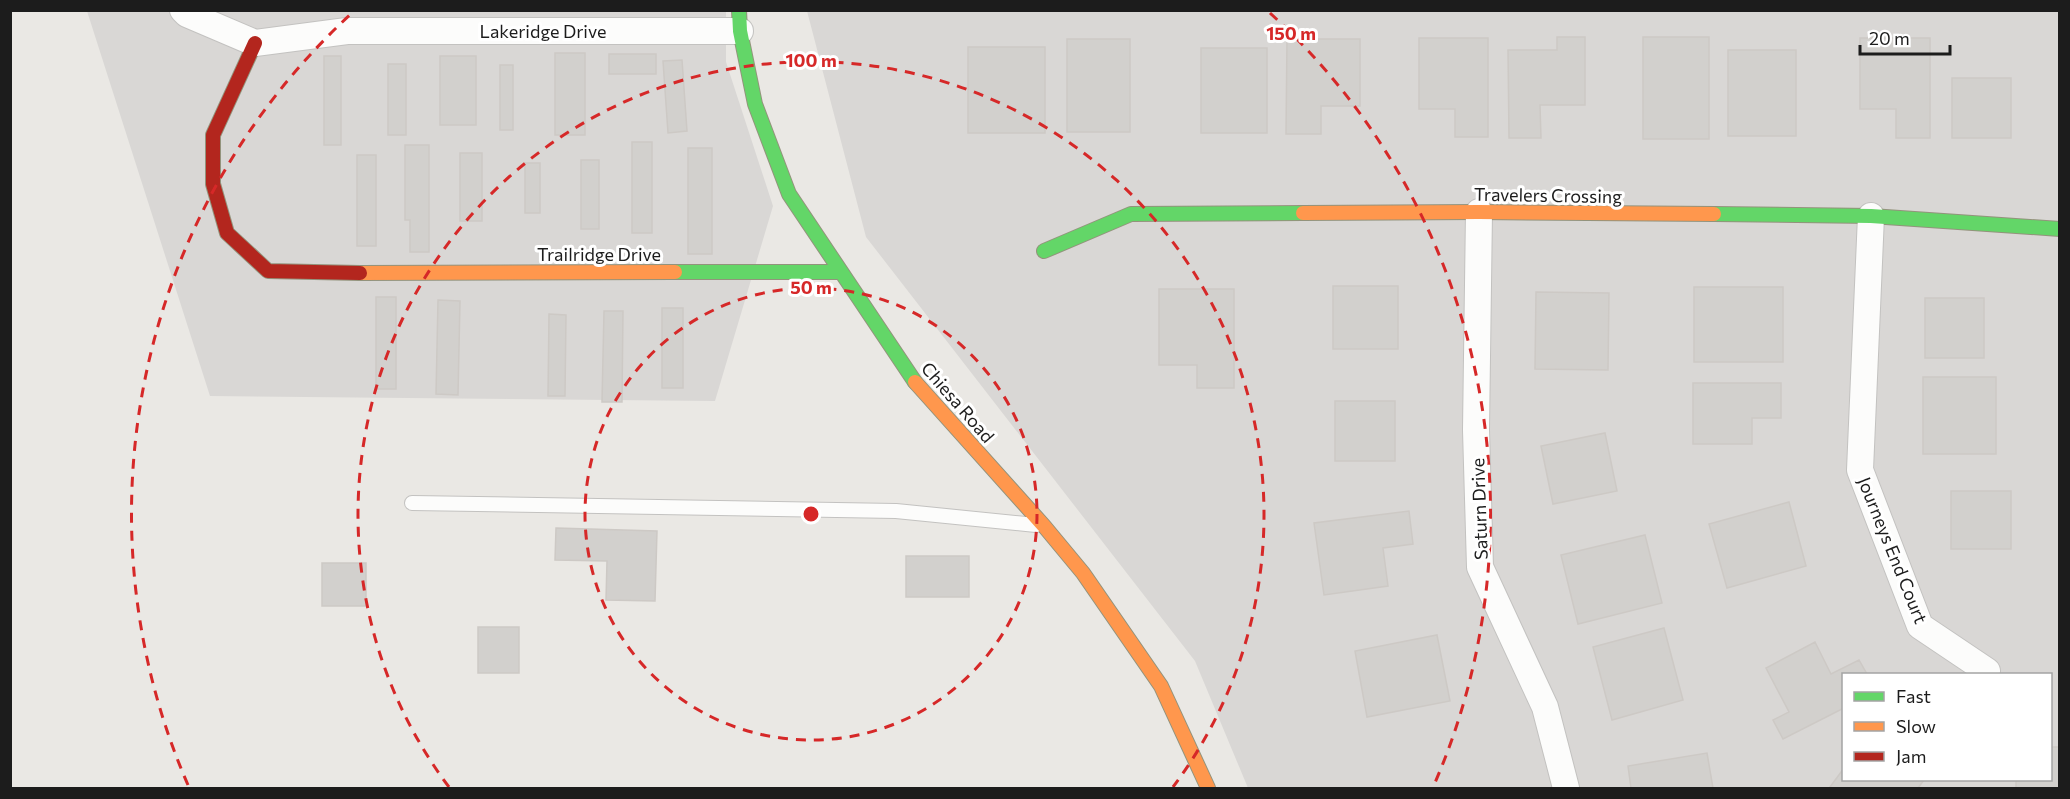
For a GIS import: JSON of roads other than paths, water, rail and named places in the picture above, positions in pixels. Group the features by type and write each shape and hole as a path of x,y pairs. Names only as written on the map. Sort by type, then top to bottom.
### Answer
{"street":[{"path":"183,10 187,14 255,43"},
{"name":"Lakeridge Drive","path":"255,43 347,31 739,21"},
{"name":"Chiesa Road","path":"739,21 755,104 789,194 920,389 1044,526 1083,573 1161,686 1208,789"},
{"name":"Trailridge Drive","path":"255,43 213,135 213,184 227,233 268,271 358,273 840,272"},
{"name":"Travelers Crossing","path":"1044,250 1131,214 1479,212 1871,216 2060,229"},
{"name":"Saturn Drive","path":"1479,212 1476,430 1480,567 1545,707 1566,789"},
{"name":"Journeys End Court","path":"1871,216 1860,470 1920,626 1987,671"}],"lane":[{"path":"412,503 896,511 1044,526"}]}
